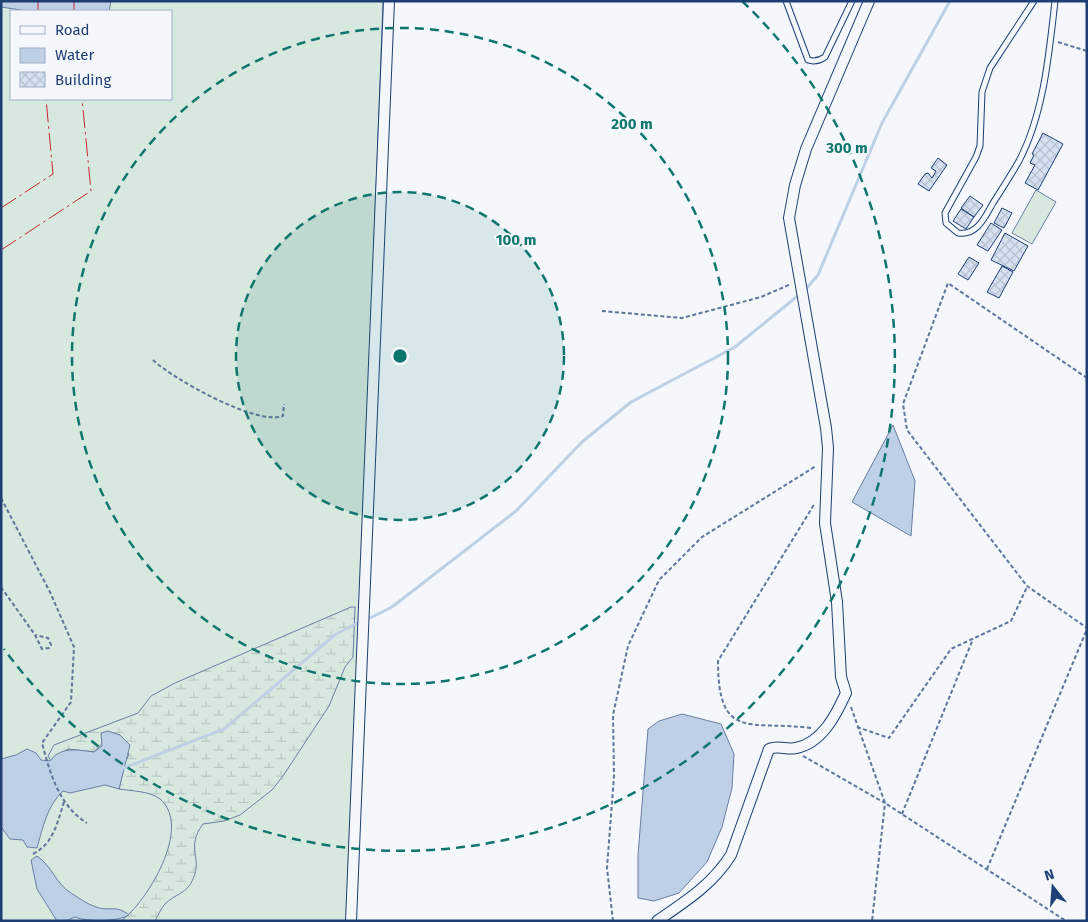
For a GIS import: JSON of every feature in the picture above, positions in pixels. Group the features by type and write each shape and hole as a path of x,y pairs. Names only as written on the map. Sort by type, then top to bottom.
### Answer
{"street":[{"path":"351,921 389,1"},
{"path":"657,921 695,896 721,870 731,855 766,752 775,746 791,749 807,744 834,718 846,694 840,668 837,602 825,523 828,460 826,428 789,218 795,185 806,148 869,1"}],"lane":[{"path":"786,1 808,60 812,61 825,57 852,1"},
{"path":"1034,1 990,68 982,92 980,146 976,157 945,213 946,223 958,232 971,232 981,223 1020,160 1040,101 1051,40 1055,1"}],"path":[{"path":"1051,40 1087,51"},
{"path":"986,869 1087,628 1027,586 907,430 903,404 948,282 1087,378"},
{"path":"602,311 682,318 760,297 801,283"},
{"path":"153,360 169,373 239,410 268,418 278,418 284,416 284,404"},
{"path":"613,921 607,868 614,776 613,715 628,646 655,588 659,580 702,537 828,460"},
{"path":"1,498 50,592 74,647 71,702 42,743 60,795 78,818 87,823"},
{"path":"816,502 718,661 718,690 726,712 747,725 784,724 824,729"},
{"path":"857,727 889,738 951,649 1011,621 1027,586"},
{"path":"1,587 35,635 42,649 49,648 51,645 48,638 35,635"},
{"path":"902,814 973,639"},
{"path":"846,694 885,803 872,921"},
{"path":"791,749 885,803 1066,921"},
{"path":"33,854 42,849 50,839 64,802"}],"green space":[{"path":"1,1 383,1 349,921 1,921"},
{"path":"1036,190 1056,202 1032,244 1012,233"},
{"path":"351,607 355,607 353,657 345,667 329,706 283,776 272,790 240,815 224,821 203,824 195,840 196,871 191,884 165,904 155,921 121,921 143,898 163,863 169,845 171,827 169,812 156,796 119,789 125,762 129,755 120,735 112,733 94,752 68,749 51,761 48,756 54,745 138,713 151,696 175,683"}],"water":[{"path":"1,1 111,1 109,10 20,10 1,7"},
{"path":"893,425 915,481 911,536 852,502"},
{"path":"682,714 721,724 734,754 732,788 722,827 707,862 679,893 654,901 638,898 638,855 648,729 659,721"},
{"path":"108,731 120,735 130,745 119,789 105,785 70,793 63,791 49,810 37,848 27,847 23,840 10,839 1,827 1,759 16,755 27,749 36,753 41,760 50,761 54,756 64,751 94,752 102,746 101,733"},
{"path":"37,856 47,865 66,889 80,899 96,907 116,909 129,915 118,919 102,921 75,917 66,921 57,921 37,889 31,860"}],"building":[{"path":"1043,133 1063,144 1038,190 1025,183 1035,165 1030,163 1034,155 1032,154"},
{"path":"938,158 947,165 929,191 918,184 925,174 928,173 932,178 936,171 931,168"},
{"path":"970,196 983,205 974,217 961,208"},
{"path":"1002,208 1012,213 1004,228 994,223"},
{"path":"961,209 974,217 966,229 953,221"},
{"path":"991,223 1002,230 988,251 977,245"},
{"path":"1005,233 1028,246 1014,271 991,260"},
{"path":"969,257 979,263 968,280 958,274"},
{"path":"1002,266 1013,272 999,298 987,292"}],"waterway":[{"path":"805,290 818,275 882,123 950,1"},
{"path":"366,620 392,607 516,511 582,442 631,402 735,347 800,294"},
{"path":"121,769 224,729 336,634 360,622"}],"power":[{"path":"38,1 38,10"},
{"path":"74,1 74,10"},
{"path":"1,208 53,174 46,100"},
{"path":"1,250 91,191 82,100"}]}
